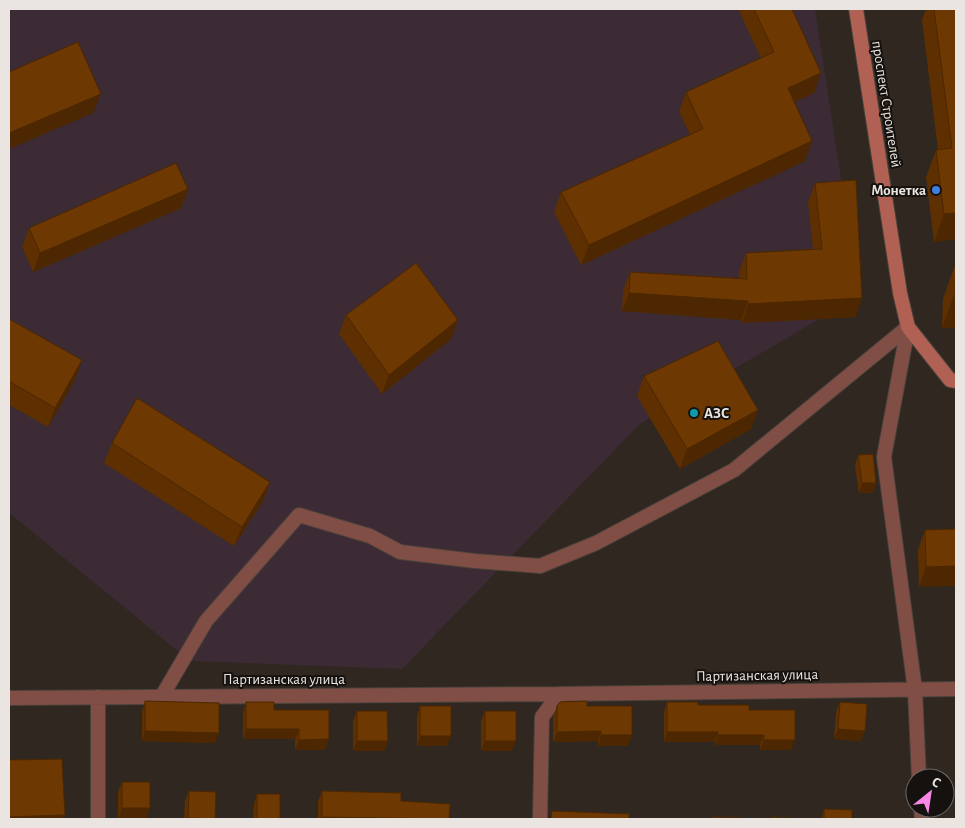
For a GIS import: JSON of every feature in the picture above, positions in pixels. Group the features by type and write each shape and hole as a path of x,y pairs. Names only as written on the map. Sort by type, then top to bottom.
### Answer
{"main road":[{"name":"проспект Строителей","path":"856,9 900,293 908,327"},
{"path":"908,327 950,380 956,381"}],"street":[{"path":"908,327 884,457 915,690 919,768"},
{"path":"162,696 206,621 299,515 370,536 400,552 474,561 540,566 596,543 734,470 908,327"},
{"name":"Партизанская улица","path":"9,698 956,689"},
{"path":"540,819 542,717 559,694"},
{"path":"98,697 98,819"}],"shaded area":[{"path":"9,9 815,9 859,296 640,424 402,669 190,661 9,513"}],"building":[{"path":"754,9 792,9 821,73 788,88 812,141 589,245 561,192 703,129 686,92 774,52"},
{"path":"934,9 956,9 956,213 944,214 936,150 952,148"},
{"path":"78,42 101,94 9,133 9,72"},
{"path":"176,163 188,189 40,253 29,228"},
{"path":"856,180 862,298 748,304 748,301 629,293 630,272 747,279 746,253 822,249 815,183"},
{"path":"416,263 458,320 389,375 346,315"},
{"path":"9,319 82,360 55,408 9,381"},
{"name":"АЗС","path":"718,341 758,410 687,449 644,376"},
{"path":"137,398 270,482 242,527 112,443"},
{"path":"873,454 876,483 862,483 858,455"},
{"path":"956,529 956,566 926,567 925,530"},
{"path":"145,701 219,703 219,733 145,731"},
{"path":"587,701 587,706 632,706 632,735 601,735 601,731 557,732 557,706 560,702"},
{"path":"246,702 274,702 274,710 329,710 329,739 299,740 299,729 246,729"},
{"path":"667,702 698,702 698,705 749,705 749,710 795,710 795,740 764,740 764,735 718,735 718,732 667,732"},
{"path":"840,702 867,704 865,731 838,729"},
{"path":"420,706 451,706 451,736 420,736"},
{"path":"357,711 387,711 388,741 357,741"},
{"path":"485,711 516,711 516,741 485,741"},
{"path":"62,759 65,815 9,817 9,760"},
{"path":"122,782 150,782 150,808 122,808"},
{"path":"189,791 216,792 215,819 188,818"},
{"path":"322,791 401,793 401,801 450,804 449,819 322,817"},
{"path":"257,794 280,794 280,819 257,819"},
{"path":"824,809 852,810 852,819 824,819"},
{"path":"552,811 629,814 629,819 551,819"},
{"path":"713,817 743,818 743,819 713,819"},
{"path":"771,817 807,819 771,819"}],"place":[{"name":"Монетка","path":"936,190"},
{"name":"АЗС","path":"694,413"}]}
